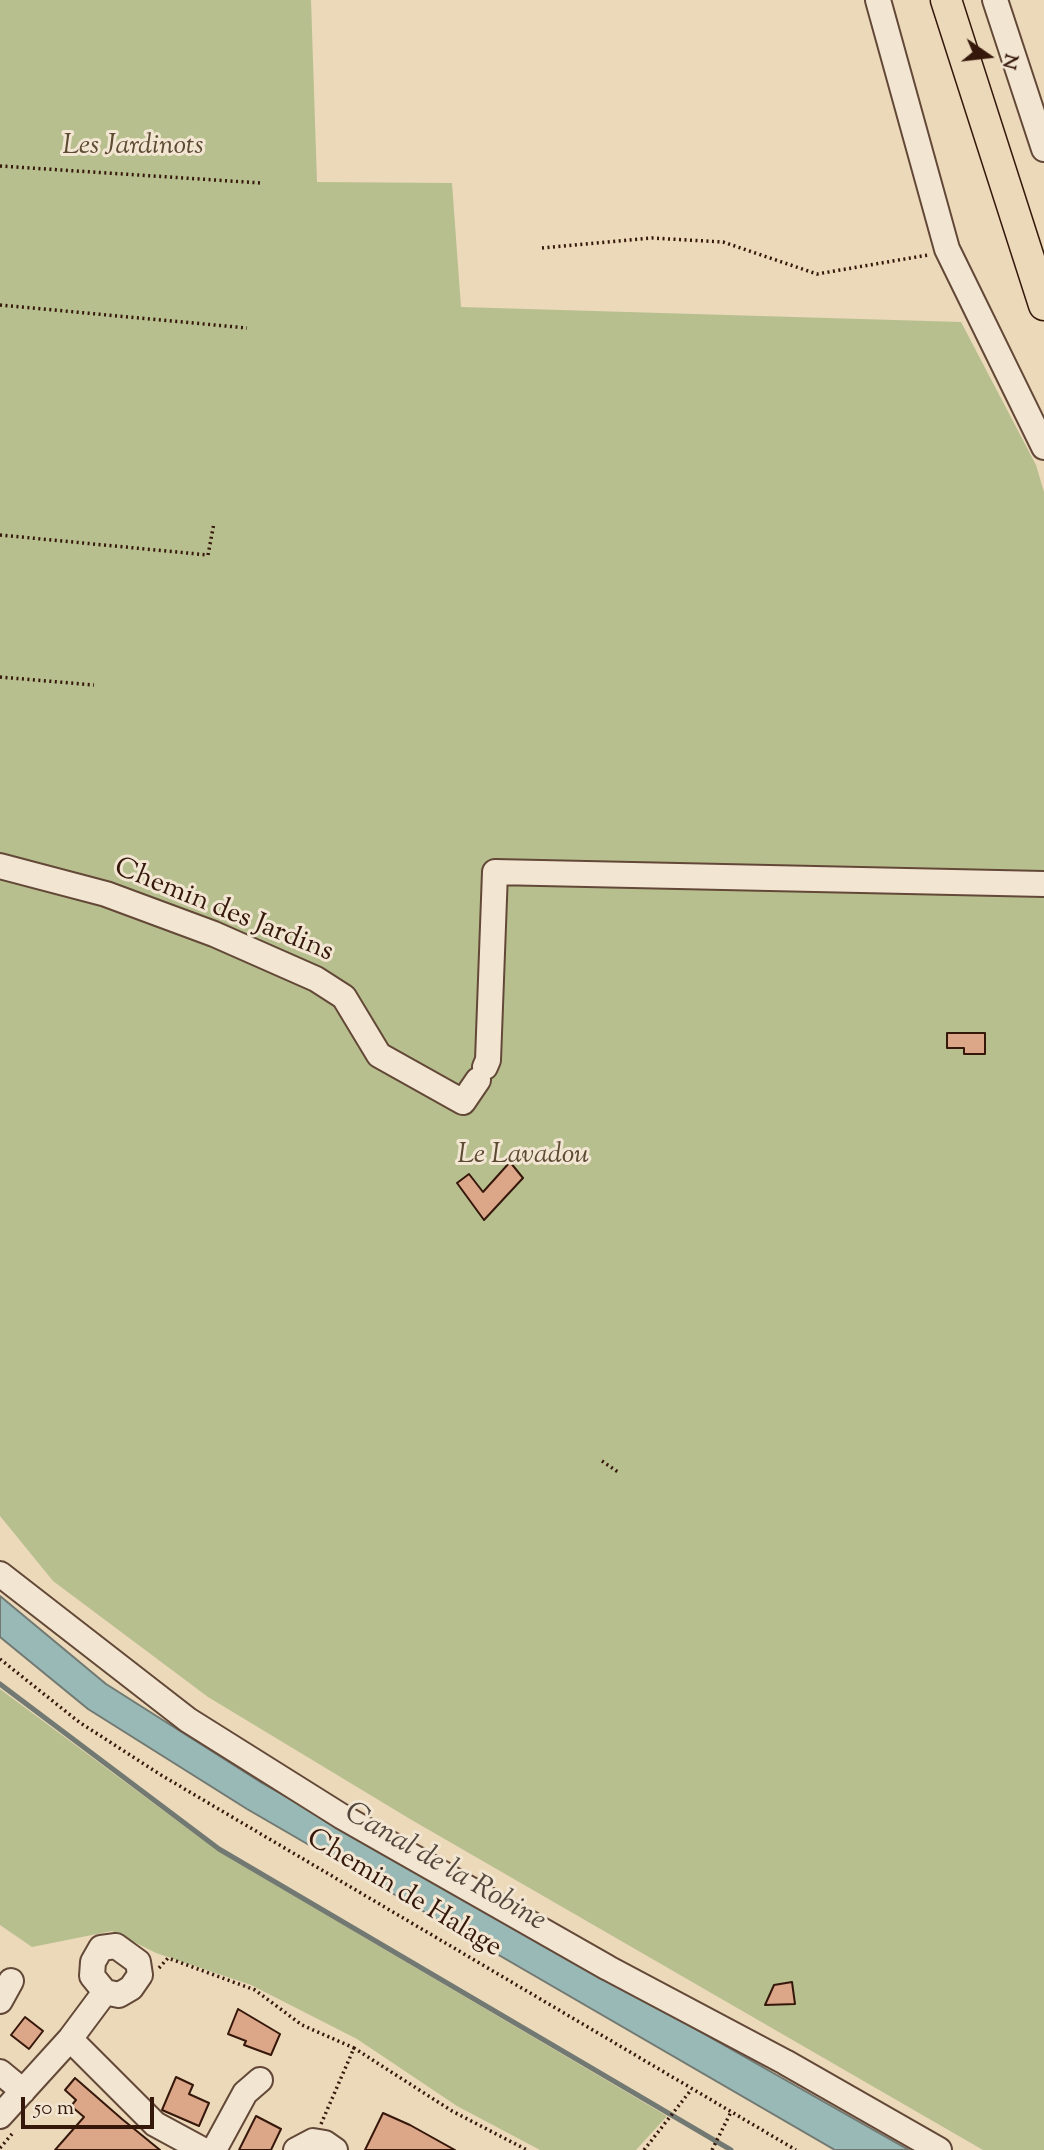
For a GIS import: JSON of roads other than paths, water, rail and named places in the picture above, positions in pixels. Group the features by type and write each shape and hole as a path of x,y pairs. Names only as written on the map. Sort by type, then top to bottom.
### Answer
{"main road":[{"path":"946,0 1044,305"}],"street":[{"path":"878,0 947,249 1044,447"},
{"path":"995,0 1044,149"},
{"name":"Chemin des Jardins","path":"0,866 106,894 214,934 316,979 344,997 379,1055 463,1102 488,1060 495,872 1044,884"},
{"path":"0,1574 188,1720 341,1816 608,1968 785,2062 939,2150"},
{"path":"8,2123 23,2091 70,2039 105,1992"},
{"path":"70,2039 155,2124 204,2150"},
{"path":"0,2072 23,2091"},
{"path":"214,2150 245,2093 260,2080"}],"water":[{"path":"0,1596 106,1684 262,1783 909,2150 835,2150 247,1809 88,1709 0,1637"}],"waterway":[{"path":"0,1684 219,1849 731,2150"}],"park label":[{"name":"Les Jardinots","path":"133,148"},
{"name":"Le Lavadou","path":"523,1157"}],"water label":[{"name":"Canal de la Robine","path":"444,1869"}]}
